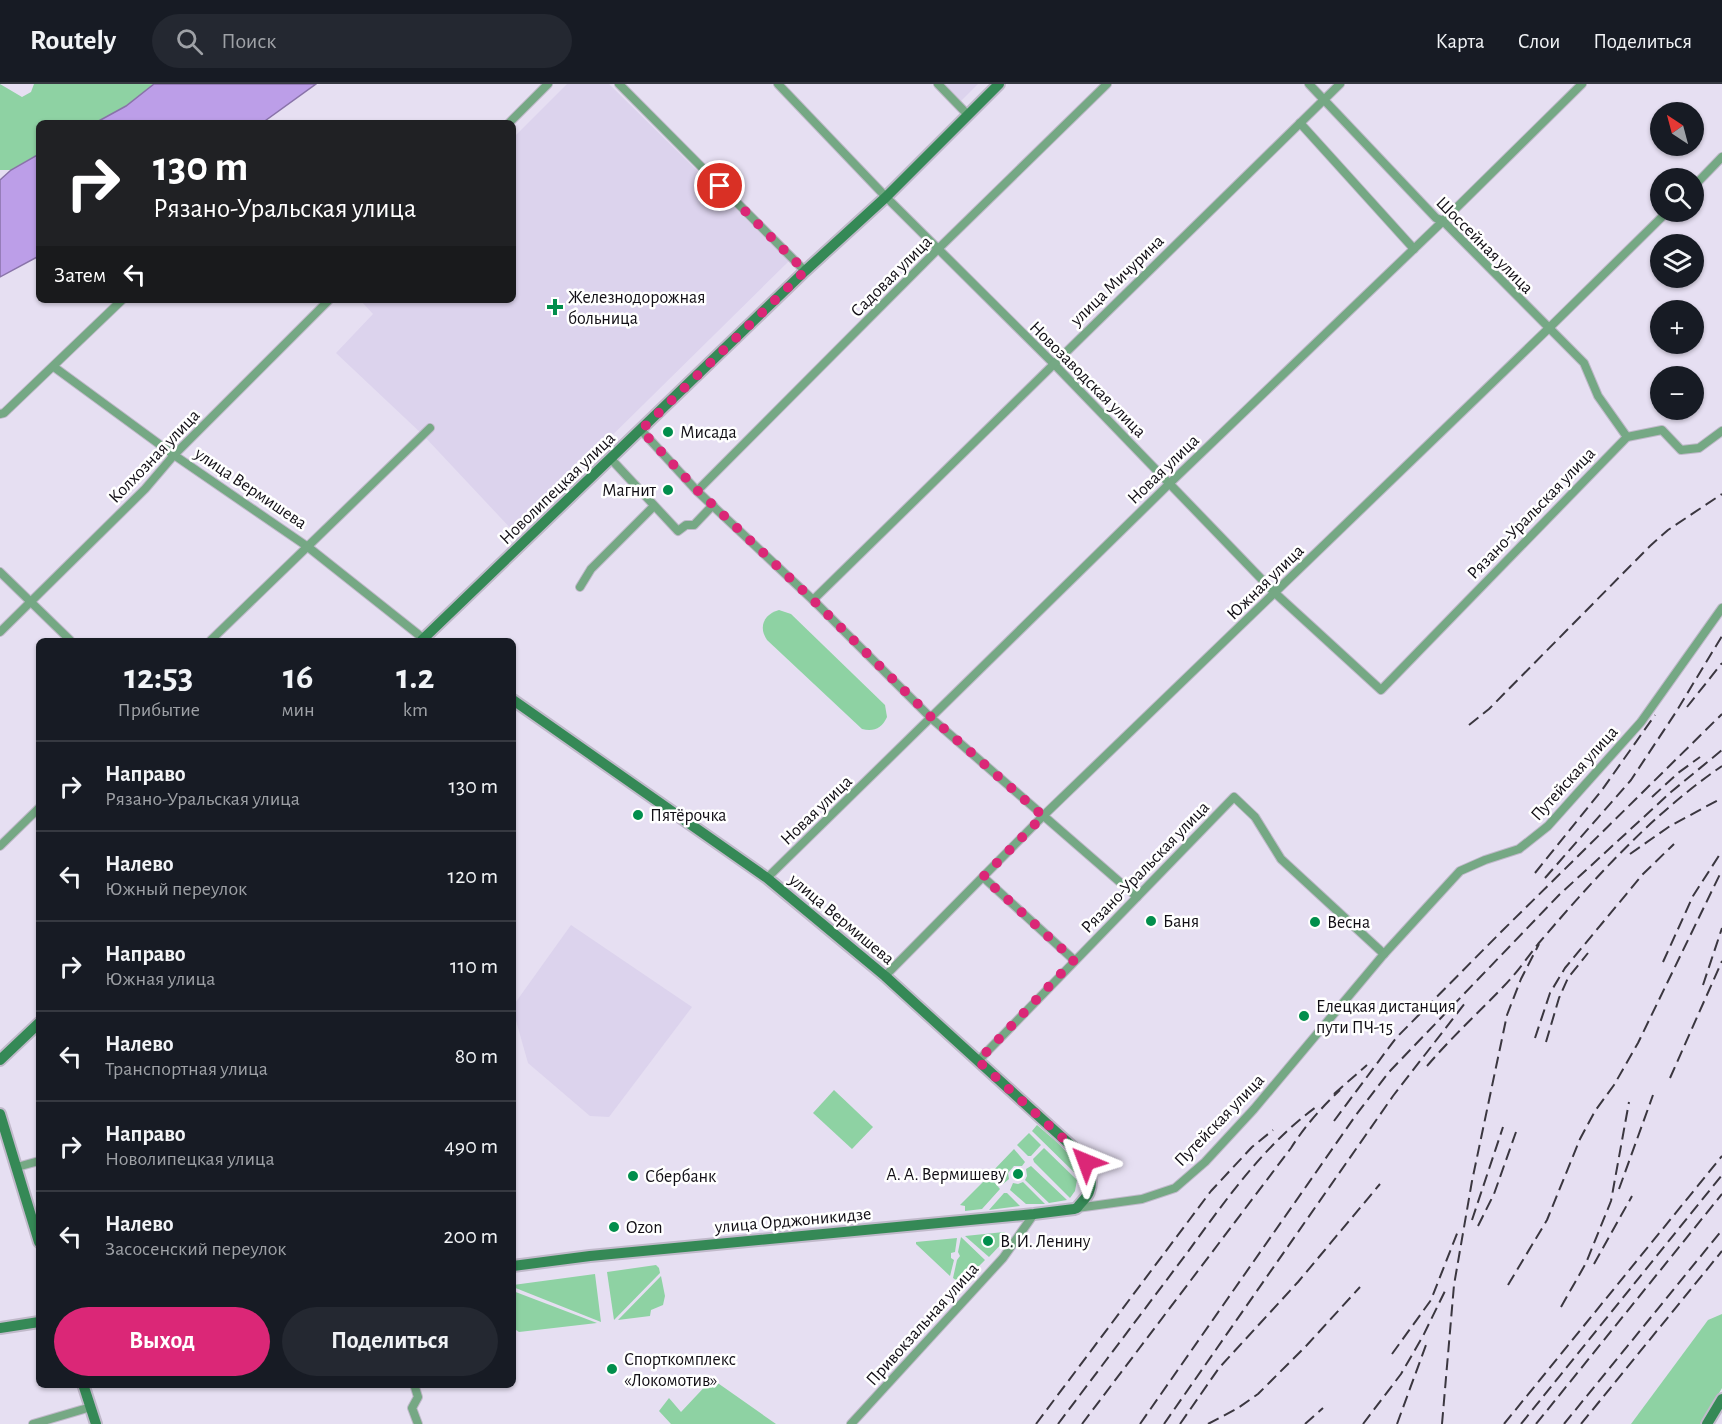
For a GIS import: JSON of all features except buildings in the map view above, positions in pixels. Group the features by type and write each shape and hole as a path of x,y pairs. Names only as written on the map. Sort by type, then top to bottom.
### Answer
{"street":[{"path":"511,120 548,84"},
{"path":"619,84 805,271"},
{"name":"Новозаводская улица","path":"778,84 886,197 1053,363 1275,593 1381,690"},
{"path":"938,84 968,115"},
{"name":"Новолипецкая улица","path":"426,638 805,271 886,197 999,84"},
{"name":"Садовая улица","path":"698,491 938,249 1107,84"},
{"name":"Шоссейная улица","path":"1309,84 1436,218 1443,221 1584,363 1598,396 1627,437"},
{"name":"улица Мичурина","path":"813,600 1340,84"},
{"name":"Новая улица","path":"767,879 1170,483 1582,84"},
{"path":"1300,123 1414,249"},
{"path":"1704,176 1722,157"},
{"name":"Южная улица","path":"885,976 1043,816 1657,222"},
{"path":"0,414 4,413 54,367 120,303"},
{"name":"Колхозная улица","path":"0,632 145,489 174,455 326,303"},
{"name":"улица Вермишева","path":"54,367 174,455 308,547 422,638"},
{"path":"213,638 430,428"},
{"path":"641,430 698,491 813,600 932,718 1137,897"},
{"path":"1627,437 1662,430 1681,450 1699,448 1722,430"},
{"name":"Рязано-Уральская улица","path":"1381,690 1627,437"},
{"path":"611,459 678,531 686,525 694,525 713,505"},
{"path":"580,587 591,569 654,506"},
{"path":"0,572 68,638"},
{"name":"Путейская улица","path":"1077,1208 1142,1199 1174,1188 1204,1162 1254,1109 1384,954 1460,871 1519,849 1548,826 1641,722 1722,608"},
{"name":"улица Вермишева","path":"516,702 767,879 885,976 1077,1151 1086,1162 1090,1176 1089,1192 1077,1208"},
{"name":"Рязано-Уральская улица","path":"978,1061 1234,797 1255,817 1281,859 1384,954"},
{"path":"0,846 36,811"},
{"path":"983,877 1074,960"},
{"path":"0,1060 36,1026"},
{"path":"0,1114 36,1232"},
{"path":"17,1167 36,1162"},
{"name":"улица Орджоникидзе","path":"516,1266 590,1256 1077,1208"},
{"name":"Привокзальная улица","path":"851,1424 1003,1258 1034,1214"},
{"path":"0,1328 36,1322"},
{"path":"84,1388 96,1424"},
{"path":"415,1388 418,1397 412,1407 418,1424"},
{"path":"1707,1424 1722,1399"},
{"path":"33,1424 91,1407"}],"shaded area":[{"path":"154,84 316,84 266,120 100,120 126,106"},
{"name":"Железнодорожная больница","path":"567,84 609,84 789,261 514,532 423,435 336,353 373,314 363,303 516,303 516,135"},
{"path":"939,84 978,84 958,104"},
{"path":"36,156 36,258 0,277 0,180 11,170"},
{"path":"571,925 692,1007 609,1117 590,1116 528,1063 516,1021 516,1002"}],"green space":[{"path":"0,84 22,97 31,92 34,84 154,84 126,106 100,120 36,120 36,156 11,170 0,170"},
{"path":"779,610 791,614 885,705 887,717 883,724 870,730 862,729 767,640 763,630 764,622 766,618"},
{"path":"834,1090 873,1127 852,1149 813,1113"},
{"path":"1037,1125 1069,1155 1080,1178 1032,1131"},
{"path":"1029,1133 1041,1145 1031,1156 1028,1156 1017,1145"},
{"path":"1044,1148 1077,1180 1075,1191 1070,1198 1034,1162 1033,1159"},
{"path":"1014,1149 1025,1162 1022,1166 1014,1166 1008,1173 1009,1179 1003,1184 991,1173"},
{"path":"1031,1166 1067,1200 1049,1203 1025,1180 1026,1169"},
{"path":"989,1176 1000,1189 982,1209 965,1211 965,1206 960,1205"},
{"path":"1023,1182 1045,1204 1026,1204 1010,1190 1013,1183"},
{"path":"1004,1193 1007,1193 1020,1206 989,1210"},
{"path":"1004,1232 1007,1238 989,1257 965,1236"},
{"path":"961,1237 985,1260 963,1282 959,1282 953,1278 960,1256 958,1252"},
{"path":"957,1238 955,1252 951,1253 951,1258 954,1260 950,1276 916,1244 916,1242"},
{"path":"656,1265 660,1273 614,1320 607,1272"},
{"path":"595,1274 601,1322 516,1288 516,1285"},
{"path":"661,1276 665,1296 663,1305 651,1310 650,1316 618,1320"},
{"path":"516,1292 597,1323 519,1332 516,1330"},
{"path":"1722,1314 1722,1388 1701,1424 1631,1424 1708,1320"},
{"path":"712,1379 776,1424 671,1424 659,1411 669,1398 681,1412"}],"railway":[{"path":"1469,725 1489,709 1650,546 1668,530 1722,494"},
{"path":"1545,878 1631,780 1722,636"},
{"path":"1687,707 1722,663"},
{"path":"1334,1121 1396,1038 1722,714"},
{"path":"1535,873 1602,790 1655,715"},
{"path":"1140,1424 1356,1115 1389,1072 1559,895 1671,792 1722,750"},
{"path":"1652,797 1700,757"},
{"path":"1427,1066 1508,982 1538,944 1624,849 1671,805 1722,766"},
{"path":"1630,854 1670,826 1722,798"},
{"path":"1535,1038 1550,993 1565,968 1643,874 1674,844"},
{"path":"1663,962 1693,896 1722,851"},
{"path":"1508,1285 1547,1220 1580,1139 1638,1043 1722,870"},
{"path":"1703,985 1722,928"},
{"path":"1442,1424 1454,1285 1472,1181 1507,1015 1521,979 1539,944"},
{"path":"1546,1042 1559,998 1568,978 1588,953"},
{"path":"1670,1078 1722,961"},
{"path":"1164,1424 1393,1096 1465,1003"},
{"path":"1334,1094 1367,1065"},
{"path":"1082,1424 1308,1125 1340,1090"},
{"path":"1619,1189 1653,1095"},
{"path":"1561,1307 1586,1263 1611,1201 1629,1102"},
{"path":"1058,1424 1246,1175 1279,1139 1316,1107"},
{"path":"1472,1220 1503,1127"},
{"path":"1036,1424 1211,1191 1252,1147 1273,1130"},
{"path":"1478,1226 1494,1194 1516,1132"},
{"path":"1504,1424 1722,1156"},
{"path":"1521,1424 1722,1175"},
{"path":"1180,1424 1219,1368 1298,1282 1380,1184"},
{"path":"1536,1424 1722,1194"},
{"path":"1594,1264 1632,1196"},
{"path":"1564,1424 1722,1230"},
{"path":"1392,1354 1431,1300 1458,1231"},
{"path":"1581,1424 1722,1251"},
{"path":"1208,1424 1258,1394 1360,1287"},
{"path":"1363,1424 1401,1374 1446,1289"},
{"path":"1397,1424 1426,1345"},
{"path":"1305,1424 1323,1408"}],"place":[{"name":"Железнодорожная больница","path":"555,307"},
{"name":"Мисада","path":"668,432"},
{"name":"Магнит","path":"668,490"},
{"name":"Пятёрочка","path":"638,815"},
{"name":"Баня","path":"1151,921"},
{"name":"Весна","path":"1315,922"},
{"name":"Елецкая дистанция пути ПЧ-15","path":"1304,1016"},
{"name":"А. А. Вермишеву","path":"1018,1174"},
{"name":"Сбербанк","path":"633,1176"},
{"name":"Ozon","path":"614,1227"},
{"name":"В. И. Ленину","path":"988,1241"},
{"name":"Спорткомплекс «Локомотив»","path":"612,1369"}],"route":[{"path":"720,186 805,271 641,430 698,491 813,600 932,718 1043,816 983,877 1074,960 978,1061 1077,1151 1086,1162"}]}
